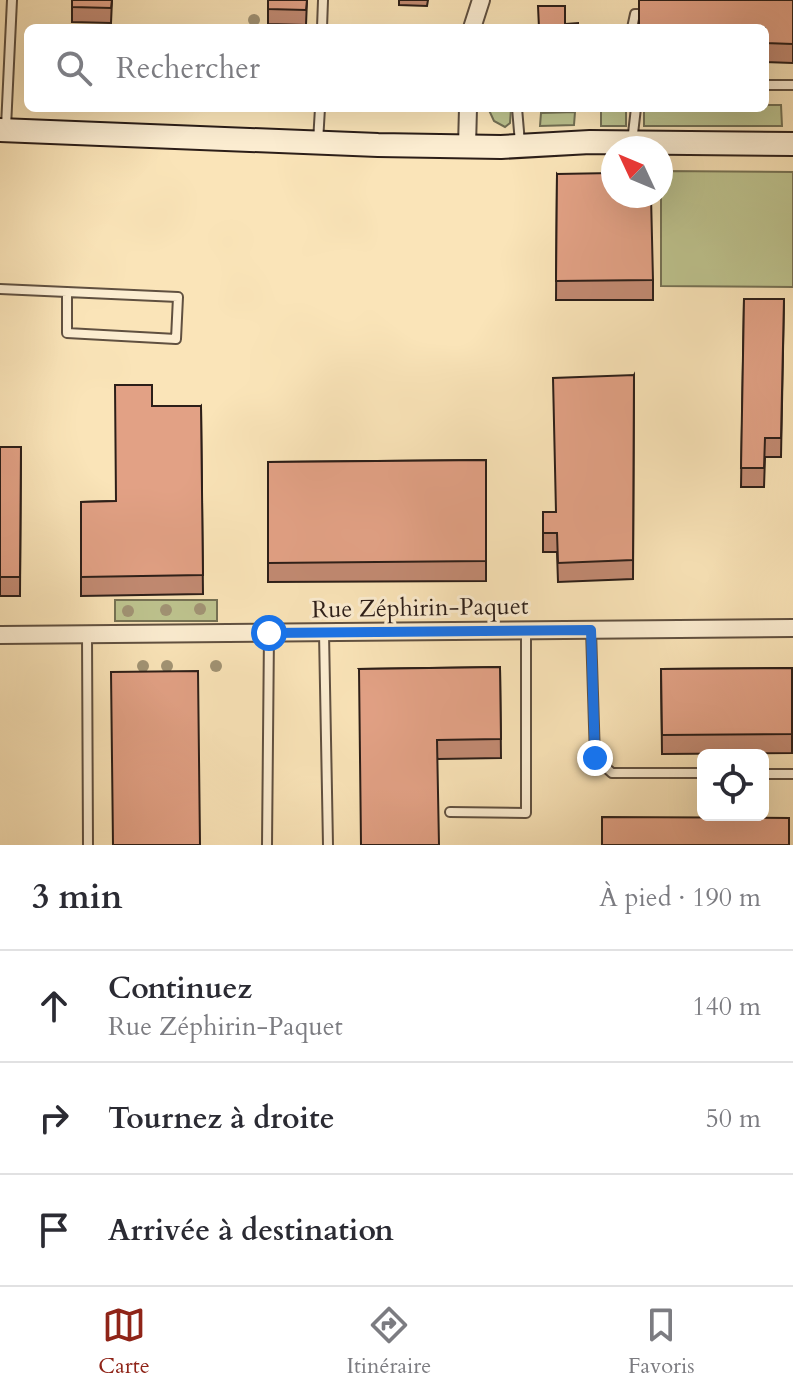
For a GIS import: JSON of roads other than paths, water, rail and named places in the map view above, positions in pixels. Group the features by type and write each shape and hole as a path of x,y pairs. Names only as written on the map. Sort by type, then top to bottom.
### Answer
{"main road":[{"path":"3,130 318,143 467,146 601,144"},
{"path":"673,143 793,144"}],"street":[{"path":"474,24 481,0"},
{"path":"467,146 468,112"},
{"name":"Rue Zéphirin-Paquet","path":"0,635 793,628"}],"lane":[{"path":"3,130 12,0"},
{"path":"322,24 323,0"},
{"path":"633,24 635,14 659,14"},
{"path":"769,85 793,85"},
{"path":"318,143 320,112"},
{"path":"517,112 521,145"},
{"path":"633,136 636,112"},
{"path":"0,289 67,292 178,297 176,339 67,333 67,292"},
{"path":"591,630 595,758 612,773 697,773"},
{"path":"450,812 526,813 526,631"},
{"path":"267,845 269,633"},
{"path":"324,633 328,845"},
{"path":"87,635 88,845"},
{"path":"769,774 793,774"}]}
